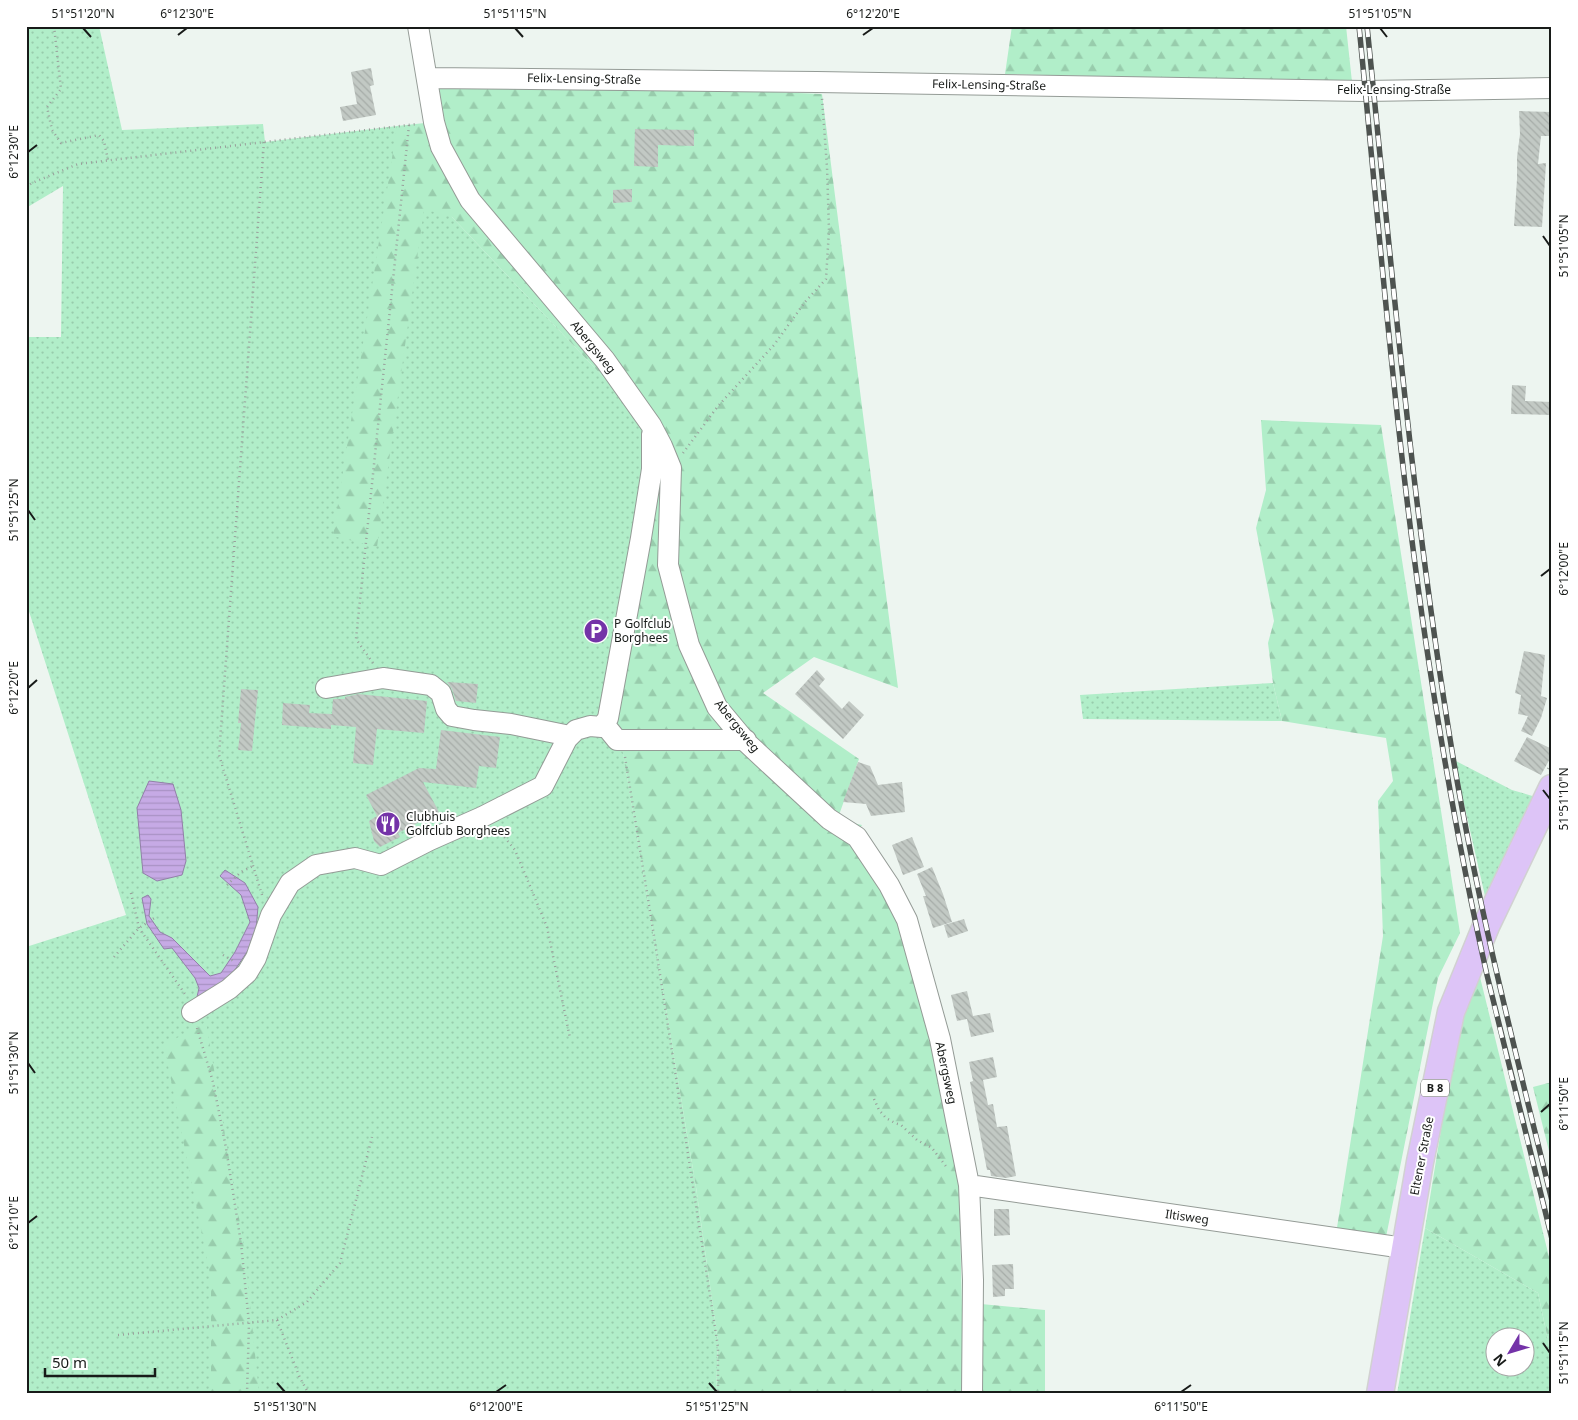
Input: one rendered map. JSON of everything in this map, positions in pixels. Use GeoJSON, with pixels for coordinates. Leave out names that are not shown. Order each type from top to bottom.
{"type":"FeatureCollection","features":[{"type":"Feature","properties":{"kind":"main road","name":"Eltener Straße"},"geometry":{"type":"LineString","coordinates":[[1380,1394],[1404,1248],[1451,1012],[1486,926],[1552,788]]}},
{"type":"Feature","properties":{"kind":"street","name":"Abergsweg"},"geometry":{"type":"LineString","coordinates":[[418,26],[434,122],[441,146],[470,200],[605,360],[651,426],[671,468],[668,565],[689,645],[717,707],[746,740],[829,819],[857,837],[889,884],[907,920],[940,1040],[968,1181],[973,1280],[972,1394]]}},
{"type":"Feature","properties":{"kind":"street","name":"Felix-Lensing-Straße"},"geometry":{"type":"LineString","coordinates":[[427,78],[1365,91],[1552,88]]}},
{"type":"Feature","properties":{"kind":"street"},"geometry":{"type":"LineString","coordinates":[[192,1012],[229,989],[247,973],[256,958],[271,915],[290,883],[316,865],[355,858],[381,866],[430,840],[482,817],[543,786],[570,736],[576,730],[590,726],[602,727],[608,718],[644,521],[652,469],[651,426]]}},
{"type":"Feature","properties":{"kind":"street"},"geometry":{"type":"LineString","coordinates":[[326,688],[383,678],[435,687],[442,696],[449,714],[458,718],[511,724],[570,736]]}},
{"type":"Feature","properties":{"kind":"street"},"geometry":{"type":"LineString","coordinates":[[604,724],[617,740],[746,740]]}},
{"type":"Feature","properties":{"kind":"street","name":"Iltisweg"},"geometry":{"type":"LineString","coordinates":[[968,1181],[1404,1248]]}},
{"type":"Feature","properties":{"kind":"path"},"geometry":{"type":"LineString","coordinates":[[54,26],[61,88],[47,107],[52,130],[61,143],[99,135],[104,141],[108,160]]}},
{"type":"Feature","properties":{"kind":"path"},"geometry":{"type":"LineString","coordinates":[[671,468],[718,406],[774,345],[805,302],[826,279],[829,230],[821,82]]}},
{"type":"Feature","properties":{"kind":"path"},"geometry":{"type":"LineString","coordinates":[[26,187],[32,182],[78,164],[434,122]]}},
{"type":"Feature","properties":{"kind":"path"},"geometry":{"type":"LineString","coordinates":[[383,678],[356,639],[409,125]]}},
{"type":"Feature","properties":{"kind":"path"},"geometry":{"type":"LineString","coordinates":[[264,142],[219,756],[264,899],[274,910]]}},
{"type":"Feature","properties":{"kind":"path"},"geometry":{"type":"LineString","coordinates":[[617,740],[623,747],[627,766],[718,1347],[718,1394]]}},
{"type":"Feature","properties":{"kind":"path"},"geometry":{"type":"LineString","coordinates":[[475,840],[501,833],[515,850],[548,927],[570,1038]]}},
{"type":"Feature","properties":{"kind":"path"},"geometry":{"type":"LineString","coordinates":[[227,885],[241,872],[254,866]]}},
{"type":"Feature","properties":{"kind":"path"},"geometry":{"type":"LineString","coordinates":[[131,892],[140,927],[186,994],[213,1082],[242,1243],[249,1323],[247,1394]]}},
{"type":"Feature","properties":{"kind":"path"},"geometry":{"type":"LineString","coordinates":[[114,957],[140,927],[156,917]]}},
{"type":"Feature","properties":{"kind":"path"},"geometry":{"type":"LineString","coordinates":[[223,955],[240,965]]}},
{"type":"Feature","properties":{"kind":"path"},"geometry":{"type":"LineString","coordinates":[[874,1099],[879,1110],[886,1118],[901,1125],[917,1140],[932,1148],[951,1172],[968,1181]]}},
{"type":"Feature","properties":{"kind":"path"},"geometry":{"type":"LineString","coordinates":[[118,1336],[277,1320],[308,1302],[340,1263],[372,1137]]}},
{"type":"Feature","properties":{"kind":"path"},"geometry":{"type":"LineString","coordinates":[[277,1320],[300,1378],[309,1394]]}},
{"type":"Feature","properties":{"kind":"green space"},"geometry":{"type":"Polygon","coordinates":[[[26,26],[99,26],[122,130],[263,124],[265,142],[397,126],[452,217],[626,401],[642,429],[645,469],[621,741],[696,1187],[718,1342],[716,1394],[26,1394],[26,947],[126,915],[26,602],[26,337],[61,337],[63,186],[26,208],[26,26]]]}},
{"type":"Feature","properties":{"kind":"green space"},"geometry":{"type":"Polygon","coordinates":[[[1012,26],[1346,26],[1352,82],[1005,74],[1012,26]]]}},
{"type":"Feature","properties":{"kind":"green space"},"geometry":{"type":"Polygon","coordinates":[[[427,78],[822,94],[898,688],[814,657],[763,693],[859,759],[839,815],[848,822],[862,825],[850,844],[884,889],[898,919],[927,1028],[959,1181],[964,1394],[716,1394],[718,1342],[696,1187],[621,742],[601,721],[645,469],[642,429],[626,401],[452,217],[424,209],[377,547],[333,536],[397,126],[434,122],[427,78]]]}},
{"type":"Feature","properties":{"kind":"green space"},"geometry":{"type":"Polygon","coordinates":[[[1261,420],[1381,425],[1460,933],[1438,978],[1385,1242],[1336,1234],[1383,936],[1378,801],[1393,781],[1386,738],[1282,721],[1273,683],[1268,643],[1274,621],[1256,528],[1266,490],[1261,420]]]}},
{"type":"Feature","properties":{"kind":"green space"},"geometry":{"type":"Polygon","coordinates":[[[1273,683],[1282,721],[1083,719],[1080,695],[1273,683]]]}},
{"type":"Feature","properties":{"kind":"green space"},"geometry":{"type":"Polygon","coordinates":[[[1454,760],[1512,790],[1546,800],[1490,918],[1454,760]]]}},
{"type":"Feature","properties":{"kind":"green space"},"geometry":{"type":"Polygon","coordinates":[[[1479,973],[1552,1269],[1552,1359],[1538,1293],[1425,1228],[1448,1087],[1465,1005],[1479,973]]]}},
{"type":"Feature","properties":{"kind":"green space"},"geometry":{"type":"Polygon","coordinates":[[[206,1022],[245,1253],[259,1394],[211,1394],[211,1279],[164,1045],[206,1022]]]}},
{"type":"Feature","properties":{"kind":"green space"},"geometry":{"type":"Polygon","coordinates":[[[1552,1082],[1552,1163],[1533,1087],[1552,1082]]]}},
{"type":"Feature","properties":{"kind":"green space"},"geometry":{"type":"Polygon","coordinates":[[[1425,1228],[1538,1293],[1552,1359],[1552,1394],[1397,1394],[1425,1228]]]}},
{"type":"Feature","properties":{"kind":"green space"},"geometry":{"type":"Polygon","coordinates":[[[981,1304],[1045,1310],[1045,1394],[981,1394],[981,1304]]]}},
{"type":"Feature","properties":{"kind":"shaded area"},"geometry":{"type":"Polygon","coordinates":[[[149,781],[173,784],[181,810],[186,861],[182,875],[157,881],[143,873],[137,808],[149,781]]]}},
{"type":"Feature","properties":{"kind":"shaded area"},"geometry":{"type":"Polygon","coordinates":[[[225,870],[245,883],[258,907],[255,940],[224,986],[197,997],[199,988],[195,978],[172,948],[164,949],[147,924],[142,898],[148,895],[151,899],[149,916],[160,932],[172,938],[210,976],[221,973],[235,952],[250,922],[241,895],[220,876],[225,870]]]}},
{"type":"Feature","properties":{"kind":"building"},"geometry":{"type":"Polygon","coordinates":[[[371,68],[374,85],[370,86],[376,115],[343,121],[340,107],[357,104],[351,72],[371,68]]]}},
{"type":"Feature","properties":{"kind":"building"},"geometry":{"type":"Polygon","coordinates":[[[1519,111],[1552,112],[1552,136],[1541,136],[1538,164],[1546,163],[1542,227],[1514,226],[1520,134],[1519,111]]]}},
{"type":"Feature","properties":{"kind":"building"},"geometry":{"type":"Polygon","coordinates":[[[635,129],[694,130],[694,146],[658,145],[658,167],[634,166],[635,129]]]}},
{"type":"Feature","properties":{"kind":"building"},"geometry":{"type":"Polygon","coordinates":[[[632,189],[632,202],[613,203],[613,190],[632,189]]]}},
{"type":"Feature","properties":{"kind":"building"},"geometry":{"type":"Polygon","coordinates":[[[1512,385],[1526,386],[1525,401],[1552,402],[1552,415],[1511,414],[1512,385]]]}},
{"type":"Feature","properties":{"kind":"building"},"geometry":{"type":"Polygon","coordinates":[[[1524,651],[1545,655],[1541,696],[1547,698],[1541,718],[1532,736],[1521,731],[1528,716],[1518,714],[1521,695],[1515,693],[1524,651]]]}},
{"type":"Feature","properties":{"kind":"building"},"geometry":{"type":"Polygon","coordinates":[[[817,670],[825,679],[819,686],[842,709],[849,701],[864,715],[843,739],[795,694],[817,670]]]}},
{"type":"Feature","properties":{"kind":"building"},"geometry":{"type":"Polygon","coordinates":[[[447,682],[478,684],[476,703],[456,701],[452,689],[447,682]]]}},
{"type":"Feature","properties":{"kind":"building"},"geometry":{"type":"Polygon","coordinates":[[[241,689],[258,690],[252,751],[238,750],[241,723],[238,723],[241,689]]]}},
{"type":"Feature","properties":{"kind":"building"},"geometry":{"type":"Polygon","coordinates":[[[358,694],[427,701],[424,733],[377,729],[373,765],[353,763],[356,727],[331,725],[331,729],[282,725],[283,703],[310,705],[309,713],[332,714],[333,699],[345,699],[345,697],[358,694]]]}},
{"type":"Feature","properties":{"kind":"building"},"geometry":{"type":"Polygon","coordinates":[[[441,730],[500,737],[496,768],[479,766],[476,788],[423,782],[439,812],[398,833],[400,837],[380,847],[374,841],[369,821],[377,816],[366,795],[419,768],[436,769],[441,730]]]}},
{"type":"Feature","properties":{"kind":"building"},"geometry":{"type":"Polygon","coordinates":[[[1527,737],[1552,749],[1552,755],[1541,775],[1514,761],[1527,737]]]}},
{"type":"Feature","properties":{"kind":"building"},"geometry":{"type":"Polygon","coordinates":[[[858,762],[870,766],[878,785],[902,782],[905,812],[871,816],[866,804],[843,802],[858,762]]]}},
{"type":"Feature","properties":{"kind":"building"},"geometry":{"type":"Polygon","coordinates":[[[912,837],[924,867],[903,875],[892,845],[912,837]]]}},
{"type":"Feature","properties":{"kind":"building"},"geometry":{"type":"Polygon","coordinates":[[[932,867],[952,922],[933,928],[923,896],[926,896],[917,874],[932,867]]]}},
{"type":"Feature","properties":{"kind":"building"},"geometry":{"type":"Polygon","coordinates":[[[964,919],[968,931],[948,938],[944,925],[964,919]]]}},
{"type":"Feature","properties":{"kind":"building"},"geometry":{"type":"Polygon","coordinates":[[[967,991],[973,1016],[990,1013],[994,1032],[971,1037],[967,1019],[957,1021],[951,995],[967,991]]]}},
{"type":"Feature","properties":{"kind":"building"},"geometry":{"type":"Polygon","coordinates":[[[993,1057],[997,1077],[983,1080],[988,1105],[993,1104],[997,1127],[1007,1126],[1016,1176],[1006,1178],[991,1176],[990,1170],[987,1170],[970,1082],[973,1081],[969,1062],[993,1057]]]}},
{"type":"Feature","properties":{"kind":"building"},"geometry":{"type":"Polygon","coordinates":[[[994,1209],[1009,1209],[1010,1235],[994,1236],[994,1209]]]}},
{"type":"Feature","properties":{"kind":"building"},"geometry":{"type":"Polygon","coordinates":[[[1013,1264],[1014,1289],[1005,1289],[1005,1296],[993,1297],[992,1265],[1013,1264]]]}},
{"type":"Feature","properties":{"kind":"railway"},"geometry":{"type":"LineString","coordinates":[[1359,26],[1402,461],[1438,720],[1461,848],[1487,975],[1552,1239]]}},
{"type":"Feature","properties":{"kind":"railway"},"geometry":{"type":"LineString","coordinates":[[1367,26],[1415,484],[1426,575],[1453,757],[1486,925],[1552,1201]]}},
{"type":"Feature","properties":{"kind":"place","name":"P Golfclub Borghees"},"geometry":{"type":"Point","coordinates":[596,631]}},
{"type":"Feature","properties":{"kind":"place","name":"Clubhuis Golfclub Borghees"},"geometry":{"type":"Point","coordinates":[388,824]}}]}
